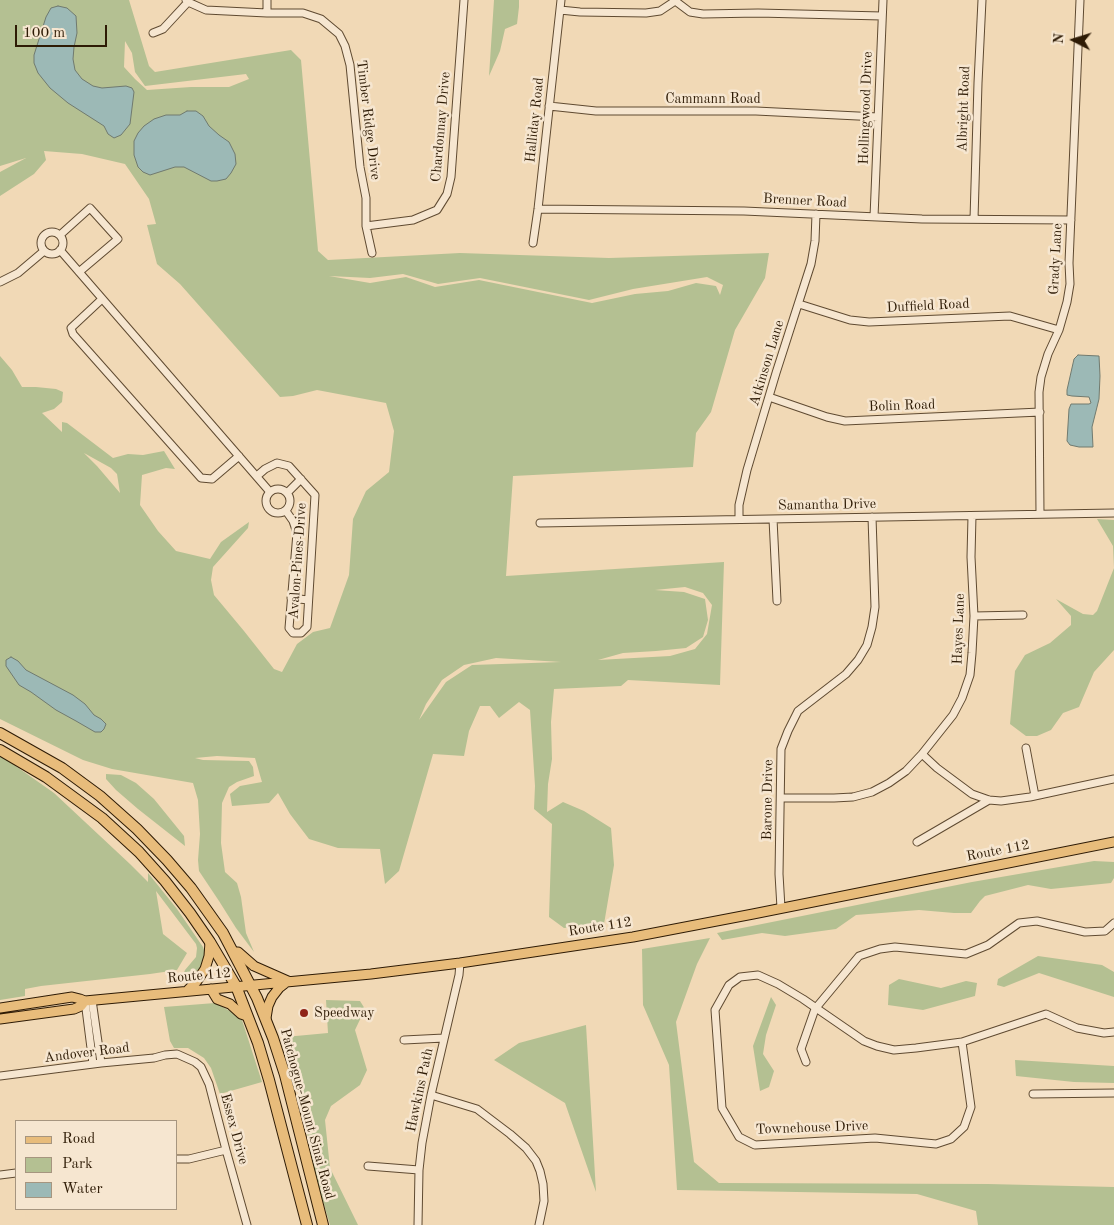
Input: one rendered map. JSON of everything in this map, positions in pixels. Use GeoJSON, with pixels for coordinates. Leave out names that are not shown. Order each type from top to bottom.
{"type":"FeatureCollection","features":[{"type":"Feature","properties":{"kind":"highway","name":"Patchogue-Mount Sinai Road"},"geometry":{"type":"LineString","coordinates":[[0,733],[62,768],[100,796],[137,829],[191,888],[223,933],[266,1018],[285,1075],[323,1225]]}},
{"type":"Feature","properties":{"kind":"highway","name":"Patchogue-Mount Sinai Road"},"geometry":{"type":"LineString","coordinates":[[0,750],[38,772],[102,818],[139,852],[165,881],[210,942],[236,986],[258,1043],[307,1225]]}},
{"type":"Feature","properties":{"kind":"highway"},"geometry":{"type":"LineString","coordinates":[[76,798],[84,785]]}},
{"type":"Feature","properties":{"kind":"main road","name":"Route 112"},"geometry":{"type":"LineString","coordinates":[[0,1008],[72,998],[89,1001],[380,973],[460,963],[633,937],[1114,842]]}},
{"type":"Feature","properties":{"kind":"main road"},"geometry":{"type":"LineString","coordinates":[[187,991],[205,969],[209,956],[210,942]]}},
{"type":"Feature","properties":{"kind":"main road"},"geometry":{"type":"LineString","coordinates":[[233,952],[238,952],[254,966],[288,981],[272,997],[267,1009],[266,1018]]}},
{"type":"Feature","properties":{"kind":"main road"},"geometry":{"type":"LineString","coordinates":[[211,989],[217,999],[230,1004],[241,1014],[248,1016]]}},
{"type":"Feature","properties":{"kind":"main road","name":"Route 112"},"geometry":{"type":"LineString","coordinates":[[0,1019],[74,1009],[89,1001]]}},
{"type":"Feature","properties":{"kind":"street"},"geometry":{"type":"LineString","coordinates":[[267,0],[267,13]]}},
{"type":"Feature","properties":{"kind":"street","name":"Chardonnay Drive"},"geometry":{"type":"LineString","coordinates":[[366,226],[414,220],[437,210],[447,194],[451,177],[464,0]]}},
{"type":"Feature","properties":{"kind":"street","name":"Halliday Road"},"geometry":{"type":"LineString","coordinates":[[533,243],[561,0]]}},
{"type":"Feature","properties":{"kind":"street","name":"Hollingwood Drive"},"geometry":{"type":"LineString","coordinates":[[874,217],[883,0]]}},
{"type":"Feature","properties":{"kind":"street","name":"Albright Road"},"geometry":{"type":"LineString","coordinates":[[974,219],[982,0]]}},
{"type":"Feature","properties":{"kind":"street","name":"Grady Lane"},"geometry":{"type":"LineString","coordinates":[[1040,514],[1039,392],[1041,377],[1048,354],[1060,330],[1070,284],[1069,263],[1080,0]]}},
{"type":"Feature","properties":{"kind":"street"},"geometry":{"type":"LineString","coordinates":[[153,33],[164,29],[187,1]]}},
{"type":"Feature","properties":{"kind":"street","name":"Timber Ridge Drive"},"geometry":{"type":"LineString","coordinates":[[187,1],[206,10],[303,13],[321,19],[339,34],[345,46],[350,65],[360,167],[366,198],[366,226],[372,253]]}},
{"type":"Feature","properties":{"kind":"street"},"geometry":{"type":"LineString","coordinates":[[560,10],[646,13],[660,11],[674,1],[690,12],[703,14],[758,13],[882,16]]}},
{"type":"Feature","properties":{"kind":"street","name":"Cammann Road"},"geometry":{"type":"LineString","coordinates":[[548,106],[596,111],[756,112],[878,118]]}},
{"type":"Feature","properties":{"kind":"street"},"geometry":{"type":"LineString","coordinates":[[60,235],[90,208],[118,239],[79,272]]}},
{"type":"Feature","properties":{"kind":"street","name":"Brenner Road"},"geometry":{"type":"LineString","coordinates":[[538,209],[744,211],[922,219],[1071,220]]}},
{"type":"Feature","properties":{"kind":"street","name":"Atkinson Lane"},"geometry":{"type":"LineString","coordinates":[[739,519],[739,505],[743,486],[811,264],[815,242],[816,214]]}},
{"type":"Feature","properties":{"kind":"street"},"geometry":{"type":"LineString","coordinates":[[50,232],[60,235],[63,244],[60,250],[54,254],[44,251],[41,241],[44,235],[50,232]]}},
{"type":"Feature","properties":{"kind":"street"},"geometry":{"type":"LineString","coordinates":[[60,250],[270,492]]}},
{"type":"Feature","properties":{"kind":"street"},"geometry":{"type":"LineString","coordinates":[[0,282],[18,273],[44,251]]}},
{"type":"Feature","properties":{"kind":"street"},"geometry":{"type":"LineString","coordinates":[[102,299],[72,328],[73,334],[201,478],[212,479],[239,456]]}},
{"type":"Feature","properties":{"kind":"street","name":"Duffield Road"},"geometry":{"type":"LineString","coordinates":[[799,304],[839,318],[869,322],[1010,316],[1060,330]]}},
{"type":"Feature","properties":{"kind":"street","name":"Bolin Road"},"geometry":{"type":"LineString","coordinates":[[769,397],[827,417],[845,421],[1040,412]]}},
{"type":"Feature","properties":{"kind":"street","name":"Avalon Pines Drive"},"geometry":{"type":"LineString","coordinates":[[257,476],[265,469],[277,463],[289,466],[315,495],[307,626],[301,633],[293,632],[289,628],[296,533],[293,521],[286,511]]}},
{"type":"Feature","properties":{"kind":"street","name":"Avalon Pines Drive"},"geometry":{"type":"LineString","coordinates":[[287,492],[301,479]]}},
{"type":"Feature","properties":{"kind":"street"},"geometry":{"type":"LineString","coordinates":[[281,490],[287,492],[290,497],[290,504],[286,511],[277,514],[268,509],[266,498],[270,492],[281,490]]}},
{"type":"Feature","properties":{"kind":"street","name":"Samantha Drive"},"geometry":{"type":"LineString","coordinates":[[540,522],[1114,513]]}},
{"type":"Feature","properties":{"kind":"street","name":"Hayes Lane"},"geometry":{"type":"LineString","coordinates":[[781,798],[853,797],[872,792],[900,775],[922,754],[953,715],[962,698],[970,675],[974,616],[971,556],[972,516]]}},
{"type":"Feature","properties":{"kind":"street","name":"Barone Drive"},"geometry":{"type":"LineString","coordinates":[[781,908],[779,874],[781,749],[798,711],[846,674],[858,660],[867,645],[875,607],[872,517]]}},
{"type":"Feature","properties":{"kind":"street"},"geometry":{"type":"LineString","coordinates":[[774,519],[777,601]]}},
{"type":"Feature","properties":{"kind":"street"},"geometry":{"type":"LineString","coordinates":[[291,598],[308,600]]}},
{"type":"Feature","properties":{"kind":"street"},"geometry":{"type":"LineString","coordinates":[[974,616],[1024,615]]}},
{"type":"Feature","properties":{"kind":"street"},"geometry":{"type":"LineString","coordinates":[[1026,748],[1035,796]]}},
{"type":"Feature","properties":{"kind":"street"},"geometry":{"type":"LineString","coordinates":[[922,754],[937,768],[972,794],[989,800],[1014,800],[1114,779]]}},
{"type":"Feature","properties":{"kind":"street"},"geometry":{"type":"LineString","coordinates":[[917,842],[989,800]]}},
{"type":"Feature","properties":{"kind":"street"},"geometry":{"type":"LineString","coordinates":[[806,1062],[800,1049],[815,1009],[859,956],[880,949],[895,947],[966,954],[988,945],[1019,923],[1037,921],[1085,932],[1105,932],[1114,923]]}},
{"type":"Feature","properties":{"kind":"street","name":"Hawkins Path"},"geometry":{"type":"LineString","coordinates":[[418,1225],[419,1170],[422,1143],[431,1095],[459,975],[460,963]]}},
{"type":"Feature","properties":{"kind":"street","name":"Townehouse Drive"},"geometry":{"type":"LineString","coordinates":[[962,1042],[971,1107],[964,1127],[951,1139],[936,1144],[875,1138],[755,1145],[739,1137],[722,1108],[715,1010],[729,985],[740,977],[758,975],[778,984],[864,1040],[894,1050],[962,1042],[1046,1014],[1077,1028],[1104,1033],[1114,1032]]}},
{"type":"Feature","properties":{"kind":"street"},"geometry":{"type":"LineString","coordinates":[[89,1001],[97,1063]]}},
{"type":"Feature","properties":{"kind":"street"},"geometry":{"type":"LineString","coordinates":[[404,1040],[444,1038]]}},
{"type":"Feature","properties":{"kind":"street","name":"Andover Road"},"geometry":{"type":"LineString","coordinates":[[0,1076],[177,1054]]}},
{"type":"Feature","properties":{"kind":"street","name":"Essex Drive"},"geometry":{"type":"LineString","coordinates":[[177,1054],[195,1062],[201,1067],[209,1084],[248,1225]]}},
{"type":"Feature","properties":{"kind":"street"},"geometry":{"type":"LineString","coordinates":[[1033,1094],[1114,1093]]}},
{"type":"Feature","properties":{"kind":"street"},"geometry":{"type":"LineString","coordinates":[[431,1095],[477,1109],[526,1148],[536,1161],[543,1184],[544,1200],[539,1225]]}},
{"type":"Feature","properties":{"kind":"street"},"geometry":{"type":"LineString","coordinates":[[178,1160],[226,1150]]}},
{"type":"Feature","properties":{"kind":"street"},"geometry":{"type":"LineString","coordinates":[[368,1166],[419,1170]]}},
{"type":"Feature","properties":{"kind":"street"},"geometry":{"type":"LineString","coordinates":[[0,1174],[15,1173]]}},
{"type":"Feature","properties":{"kind":"green space"},"geometry":{"type":"Polygon","coordinates":[[[0,0],[129,0],[149,66],[155,72],[291,50],[301,60],[318,251],[328,260],[460,253],[609,258],[769,253],[765,278],[735,330],[711,412],[696,433],[693,467],[513,476],[506,576],[724,562],[720,685],[628,680],[621,686],[554,689],[551,722],[552,759],[548,784],[547,812],[563,802],[584,811],[611,828],[614,865],[604,924],[564,928],[549,917],[552,824],[534,809],[535,786],[530,710],[519,702],[499,718],[490,706],[480,706],[469,731],[464,756],[433,754],[399,871],[385,884],[380,849],[338,848],[309,839],[290,814],[278,793],[269,803],[232,806],[230,794],[240,786],[262,782],[255,758],[217,756],[195,758],[203,760],[249,761],[253,767],[254,776],[229,787],[222,803],[221,843],[225,872],[237,883],[246,933],[254,952],[199,871],[200,834],[198,800],[193,783],[112,769],[83,760],[0,719],[0,356],[12,370],[22,387],[56,389],[63,392],[62,402],[54,409],[42,413],[62,432],[62,422],[67,423],[113,458],[128,454],[143,455],[164,451],[175,469],[166,468],[142,475],[140,505],[158,531],[176,551],[210,559],[221,542],[249,522],[248,528],[213,567],[211,580],[214,595],[274,669],[282,672],[297,644],[313,632],[330,628],[349,575],[353,519],[366,491],[389,472],[394,431],[386,403],[317,390],[280,397],[180,284],[157,264],[147,225],[156,224],[149,199],[125,164],[82,154],[44,151],[46,160],[34,174],[0,196],[0,172],[26,158],[0,166],[0,0]],[[125,41],[124,67],[147,90],[229,87],[249,79],[246,74],[145,86],[135,72],[132,53],[125,41]],[[403,274],[370,278],[329,276],[370,283],[406,277],[435,287],[479,280],[592,303],[635,294],[668,291],[696,283],[716,286],[720,295],[723,285],[707,277],[633,289],[589,300],[480,278],[438,284],[403,274]],[[84,453],[120,493],[117,474],[111,468],[84,453]],[[685,587],[655,590],[684,592],[705,599],[708,620],[703,637],[686,648],[623,653],[598,660],[670,656],[695,649],[707,634],[712,605],[703,593],[685,587]],[[496,658],[464,665],[442,680],[426,704],[419,720],[446,682],[472,665],[561,662],[496,658]]]}},
{"type":"Feature","properties":{"kind":"green space"},"geometry":{"type":"Polygon","coordinates":[[[494,0],[519,0],[519,7],[517,24],[505,29],[500,51],[489,76],[494,0]]]}},
{"type":"Feature","properties":{"kind":"green space"},"geometry":{"type":"Polygon","coordinates":[[[1097,519],[1114,520],[1114,568],[1113,546],[1097,519]]]}},
{"type":"Feature","properties":{"kind":"green space"},"geometry":{"type":"Polygon","coordinates":[[[1114,568],[1114,650],[1094,672],[1079,707],[1063,713],[1051,730],[1037,736],[1026,736],[1010,724],[1015,671],[1025,655],[1050,643],[1071,625],[1071,616],[1056,599],[1083,614],[1093,615],[1097,611],[1114,568]]]}},
{"type":"Feature","properties":{"kind":"green space"},"geometry":{"type":"Polygon","coordinates":[[[0,755],[54,793],[148,882],[148,873],[177,909],[203,947],[206,955],[202,970],[200,968],[191,976],[182,978],[185,970],[196,957],[196,944],[156,891],[163,934],[187,953],[177,970],[41,986],[25,989],[25,996],[0,1000],[0,755]]]}},
{"type":"Feature","properties":{"kind":"green space"},"geometry":{"type":"Polygon","coordinates":[[[106,774],[121,775],[136,783],[154,799],[184,836],[185,846],[116,790],[106,779],[106,774]]]}},
{"type":"Feature","properties":{"kind":"green space"},"geometry":{"type":"Polygon","coordinates":[[[1094,861],[1114,862],[1114,878],[1111,883],[1051,889],[1028,885],[985,896],[971,913],[919,910],[856,915],[836,929],[785,936],[762,933],[722,940],[717,933],[972,882],[1094,861]]]}},
{"type":"Feature","properties":{"kind":"green space"},"geometry":{"type":"Polygon","coordinates":[[[710,938],[697,964],[676,1022],[694,1162],[719,1183],[988,1184],[1114,1187],[1114,1225],[978,1225],[976,1211],[917,1194],[677,1190],[669,1065],[643,1005],[642,949],[710,938]]]}},
{"type":"Feature","properties":{"kind":"green space"},"geometry":{"type":"Polygon","coordinates":[[[1038,956],[1102,965],[1114,972],[1114,997],[1039,973],[1004,987],[997,985],[998,979],[1038,956]]]}},
{"type":"Feature","properties":{"kind":"green space"},"geometry":{"type":"Polygon","coordinates":[[[899,979],[941,988],[966,981],[977,983],[975,996],[923,1010],[888,1005],[889,985],[899,979]]]}},
{"type":"Feature","properties":{"kind":"green space"},"geometry":{"type":"Polygon","coordinates":[[[771,997],[776,1005],[766,1035],[763,1054],[774,1071],[769,1087],[760,1091],[753,1046],[771,997]]]}},
{"type":"Feature","properties":{"kind":"green space"},"geometry":{"type":"Polygon","coordinates":[[[326,1000],[360,1001],[365,1009],[355,1030],[367,1070],[360,1085],[331,1106],[325,1120],[330,1168],[358,1225],[330,1225],[313,1168],[297,1071],[285,1037],[328,1033],[326,1000]]]}},
{"type":"Feature","properties":{"kind":"green space"},"geometry":{"type":"Polygon","coordinates":[[[215,1003],[241,1017],[262,1082],[220,1094],[211,1068],[204,1058],[188,1048],[174,1048],[170,1041],[164,1007],[215,1003]]]}},
{"type":"Feature","properties":{"kind":"green space"},"geometry":{"type":"Polygon","coordinates":[[[586,1025],[596,1192],[565,1103],[494,1060],[519,1043],[586,1025]]]}},
{"type":"Feature","properties":{"kind":"green space"},"geometry":{"type":"Polygon","coordinates":[[[1015,1060],[1114,1066],[1114,1083],[1074,1082],[1016,1076],[1015,1060]]]}},
{"type":"Feature","properties":{"kind":"water"},"geometry":{"type":"Polygon","coordinates":[[[58,6],[67,8],[76,16],[77,33],[73,59],[75,70],[82,79],[93,86],[102,88],[126,86],[132,88],[134,92],[130,124],[121,135],[114,138],[108,134],[104,126],[68,103],[50,88],[38,73],[34,63],[34,55],[46,17],[51,8],[58,6]]]}},
{"type":"Feature","properties":{"kind":"water"},"geometry":{"type":"Polygon","coordinates":[[[187,111],[196,111],[203,116],[209,126],[229,142],[235,154],[236,164],[226,179],[211,181],[184,167],[175,167],[150,175],[138,167],[134,155],[134,141],[144,126],[154,119],[166,115],[180,115],[187,111]]]}},
{"type":"Feature","properties":{"kind":"water"},"geometry":{"type":"Polygon","coordinates":[[[1078,355],[1099,356],[1099,399],[1092,427],[1093,447],[1070,445],[1067,441],[1071,404],[1091,403],[1089,397],[1067,395],[1074,359],[1078,355]]]}},
{"type":"Feature","properties":{"kind":"water"},"geometry":{"type":"Polygon","coordinates":[[[11,657],[18,661],[26,670],[73,695],[85,704],[94,715],[106,724],[104,729],[101,732],[95,732],[56,710],[19,685],[6,666],[6,660],[11,657]]]}},
{"type":"Feature","properties":{"kind":"place","name":"Speedway"},"geometry":{"type":"Point","coordinates":[304,1013]}}]}
